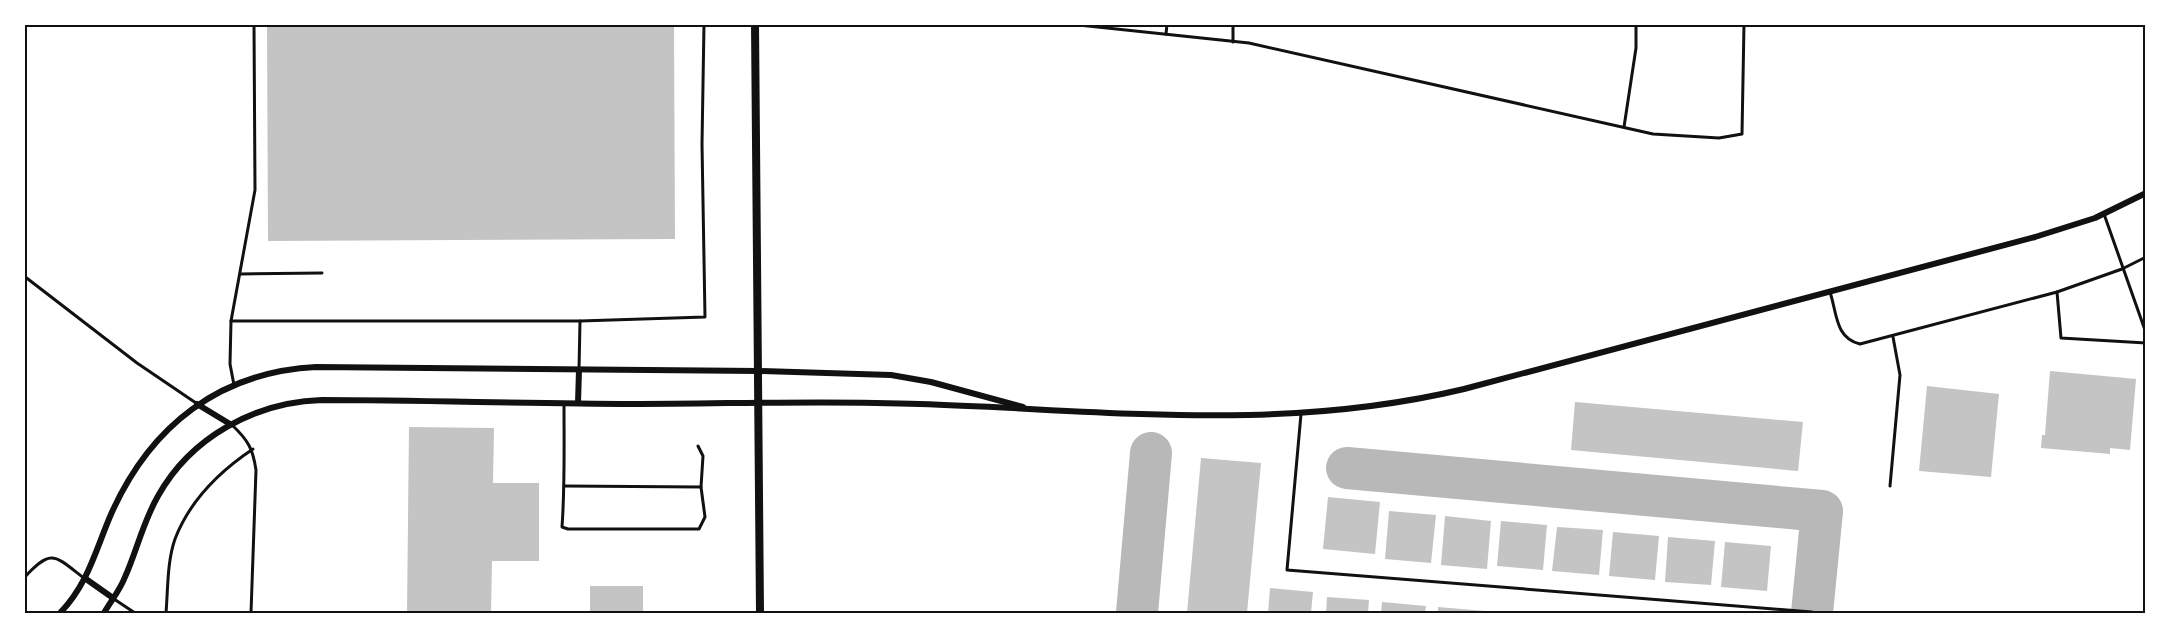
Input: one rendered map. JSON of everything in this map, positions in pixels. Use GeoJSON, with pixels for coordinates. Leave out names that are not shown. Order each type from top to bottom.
{"type":"FeatureCollection","features":[{"type":"Feature","properties":{"kind":"street"},"geometry":{"type":"LineString","coordinates":[[755,24],[760,613]]}},
{"type":"Feature","properties":{"kind":"street"},"geometry":{"type":"LineString","coordinates":[[104,613],[125,577],[142,528],[172,474],[206,440],[230,424],[284,404],[312,400],[920,404],[1038,411],[1224,416],[1301,414],[1377,407],[1424,399],[2035,237],[2104,214],[2146,193]]}},
{"type":"Feature","properties":{"kind":"street"},"geometry":{"type":"LineString","coordinates":[[60,613],[86,579],[111,515],[136,466],[154,442],[197,404],[234,385],[274,372],[305,367],[759,371],[910,378],[1038,411]]}},
{"type":"Feature","properties":{"kind":"street"},"geometry":{"type":"LineString","coordinates":[[578,403],[579,370]]}},
{"type":"Feature","properties":{"kind":"street"},"geometry":{"type":"LineString","coordinates":[[197,404],[230,424]]}},
{"type":"Feature","properties":{"kind":"street"},"geometry":{"type":"LineString","coordinates":[[86,579],[113,598]]}},
{"type":"Feature","properties":{"kind":"lane"},"geometry":{"type":"LineString","coordinates":[[234,385],[230,364],[231,321],[255,190],[254,24]]}},
{"type":"Feature","properties":{"kind":"lane"},"geometry":{"type":"LineString","coordinates":[[231,321],[580,321],[705,317],[702,144],[704,24]]}},
{"type":"Feature","properties":{"kind":"lane"},"geometry":{"type":"LineString","coordinates":[[1069,24],[1233,42],[1653,134],[1719,138],[1742,134],[1744,24]]}},
{"type":"Feature","properties":{"kind":"lane"},"geometry":{"type":"LineString","coordinates":[[1166,34],[1167,24]]}},
{"type":"Feature","properties":{"kind":"lane"},"geometry":{"type":"LineString","coordinates":[[1233,24],[1233,42]]}},
{"type":"Feature","properties":{"kind":"lane"},"geometry":{"type":"LineString","coordinates":[[1624,127],[1636,48],[1636,24]]}},
{"type":"Feature","properties":{"kind":"lane"},"geometry":{"type":"LineString","coordinates":[[2104,214],[2146,333]]}},
{"type":"Feature","properties":{"kind":"lane"},"geometry":{"type":"LineString","coordinates":[[1830,292],[1840,332],[1845,339],[1860,344],[2057,292],[2146,257]]}},
{"type":"Feature","properties":{"kind":"lane"},"geometry":{"type":"LineString","coordinates":[[240,274],[322,273]]}},
{"type":"Feature","properties":{"kind":"lane"},"geometry":{"type":"LineString","coordinates":[[24,276],[137,363],[197,404]]}},
{"type":"Feature","properties":{"kind":"lane"},"geometry":{"type":"LineString","coordinates":[[2057,292],[2061,338],[2146,343]]}},
{"type":"Feature","properties":{"kind":"lane"},"geometry":{"type":"LineString","coordinates":[[579,370],[580,321]]}},
{"type":"Feature","properties":{"kind":"lane"},"geometry":{"type":"LineString","coordinates":[[1890,486],[1900,375],[1893,337]]}},
{"type":"Feature","properties":{"kind":"lane"},"geometry":{"type":"LineString","coordinates":[[564,403],[562,450],[565,486],[562,527],[568,529],[699,529],[705,517],[701,487],[703,456],[698,446]]}},
{"type":"Feature","properties":{"kind":"lane"},"geometry":{"type":"LineString","coordinates":[[1301,414],[1287,570],[1750,609],[1812,612]]}},
{"type":"Feature","properties":{"kind":"lane"},"geometry":{"type":"LineString","coordinates":[[230,424],[247,438],[253,449],[256,470],[251,613]]}},
{"type":"Feature","properties":{"kind":"lane"},"geometry":{"type":"LineString","coordinates":[[166,613],[176,539],[201,495],[224,469],[253,449]]}},
{"type":"Feature","properties":{"kind":"lane"},"geometry":{"type":"LineString","coordinates":[[565,486],[701,487]]}},
{"type":"Feature","properties":{"kind":"lane"},"geometry":{"type":"LineString","coordinates":[[24,578],[39,561],[49,557],[63,562],[86,579]]}},
{"type":"Feature","properties":{"kind":"lane"},"geometry":{"type":"LineString","coordinates":[[113,598],[135,613]]}},
{"type":"Feature","properties":{"kind":"building"},"geometry":{"type":"Polygon","coordinates":[[[267,24],[674,24],[675,239],[268,241],[267,24]]]}},
{"type":"Feature","properties":{"kind":"building"},"geometry":{"type":"Polygon","coordinates":[[[2050,371],[2136,379],[2130,450],[2110,448],[2110,454],[2041,448],[2042,435],[2045,435],[2050,371]]]}},
{"type":"Feature","properties":{"kind":"building"},"geometry":{"type":"Polygon","coordinates":[[[1927,386],[1999,394],[1991,477],[1919,471],[1927,386]]]}},
{"type":"Feature","properties":{"kind":"building"},"geometry":{"type":"Polygon","coordinates":[[[1575,402],[1803,422],[1798,471],[1571,450],[1575,402]]]}},
{"type":"Feature","properties":{"kind":"building"},"geometry":{"type":"Polygon","coordinates":[[[409,427],[494,428],[493,483],[539,483],[539,561],[492,561],[491,613],[407,613],[409,427]]]}},
{"type":"Feature","properties":{"kind":"building"},"geometry":{"type":"Polygon","coordinates":[[[1201,458],[1261,463],[1247,613],[1187,613],[1201,458]]]}},
{"type":"Feature","properties":{"kind":"building"},"geometry":{"type":"Polygon","coordinates":[[[1328,497],[1380,502],[1375,554],[1323,549],[1328,497]]]}},
{"type":"Feature","properties":{"kind":"building"},"geometry":{"type":"Polygon","coordinates":[[[1389,511],[1436,515],[1431,563],[1385,559],[1389,511]]]}},
{"type":"Feature","properties":{"kind":"building"},"geometry":{"type":"Polygon","coordinates":[[[1445,516],[1491,521],[1487,569],[1441,565],[1445,516]]]}},
{"type":"Feature","properties":{"kind":"building"},"geometry":{"type":"Polygon","coordinates":[[[1501,521],[1547,525],[1543,570],[1497,566],[1501,521]]]}},
{"type":"Feature","properties":{"kind":"building"},"geometry":{"type":"Polygon","coordinates":[[[1557,527],[1603,530],[1599,575],[1552,571],[1557,527]]]}},
{"type":"Feature","properties":{"kind":"building"},"geometry":{"type":"Polygon","coordinates":[[[1613,532],[1659,536],[1655,580],[1609,576],[1613,532]]]}},
{"type":"Feature","properties":{"kind":"building"},"geometry":{"type":"Polygon","coordinates":[[[1668,537],[1715,541],[1711,585],[1665,582],[1668,537]]]}},
{"type":"Feature","properties":{"kind":"building"},"geometry":{"type":"Polygon","coordinates":[[[1725,542],[1771,546],[1767,591],[1721,587],[1725,542]]]}},
{"type":"Feature","properties":{"kind":"building"},"geometry":{"type":"Polygon","coordinates":[[[590,586],[643,586],[643,613],[590,613],[590,586]]]}},
{"type":"Feature","properties":{"kind":"building"},"geometry":{"type":"Polygon","coordinates":[[[1270,588],[1313,592],[1311,613],[1268,613],[1270,588]]]}},
{"type":"Feature","properties":{"kind":"building"},"geometry":{"type":"Polygon","coordinates":[[[1327,597],[1369,600],[1368,613],[1326,613],[1327,597]]]}},
{"type":"Feature","properties":{"kind":"building"},"geometry":{"type":"Polygon","coordinates":[[[1382,602],[1426,606],[1425,613],[1381,613],[1382,602]]]}},
{"type":"Feature","properties":{"kind":"building"},"geometry":{"type":"Polygon","coordinates":[[[1438,607],[1485,611],[1485,613],[1438,613],[1438,607]]]}},
{"type":"Feature","properties":{"kind":"taxiway"},"geometry":{"type":"LineString","coordinates":[[1137,613],[1151,453]]}},
{"type":"Feature","properties":{"kind":"taxiway"},"geometry":{"type":"LineString","coordinates":[[1347,468],[1822,511],[1812,613]]}}]}
